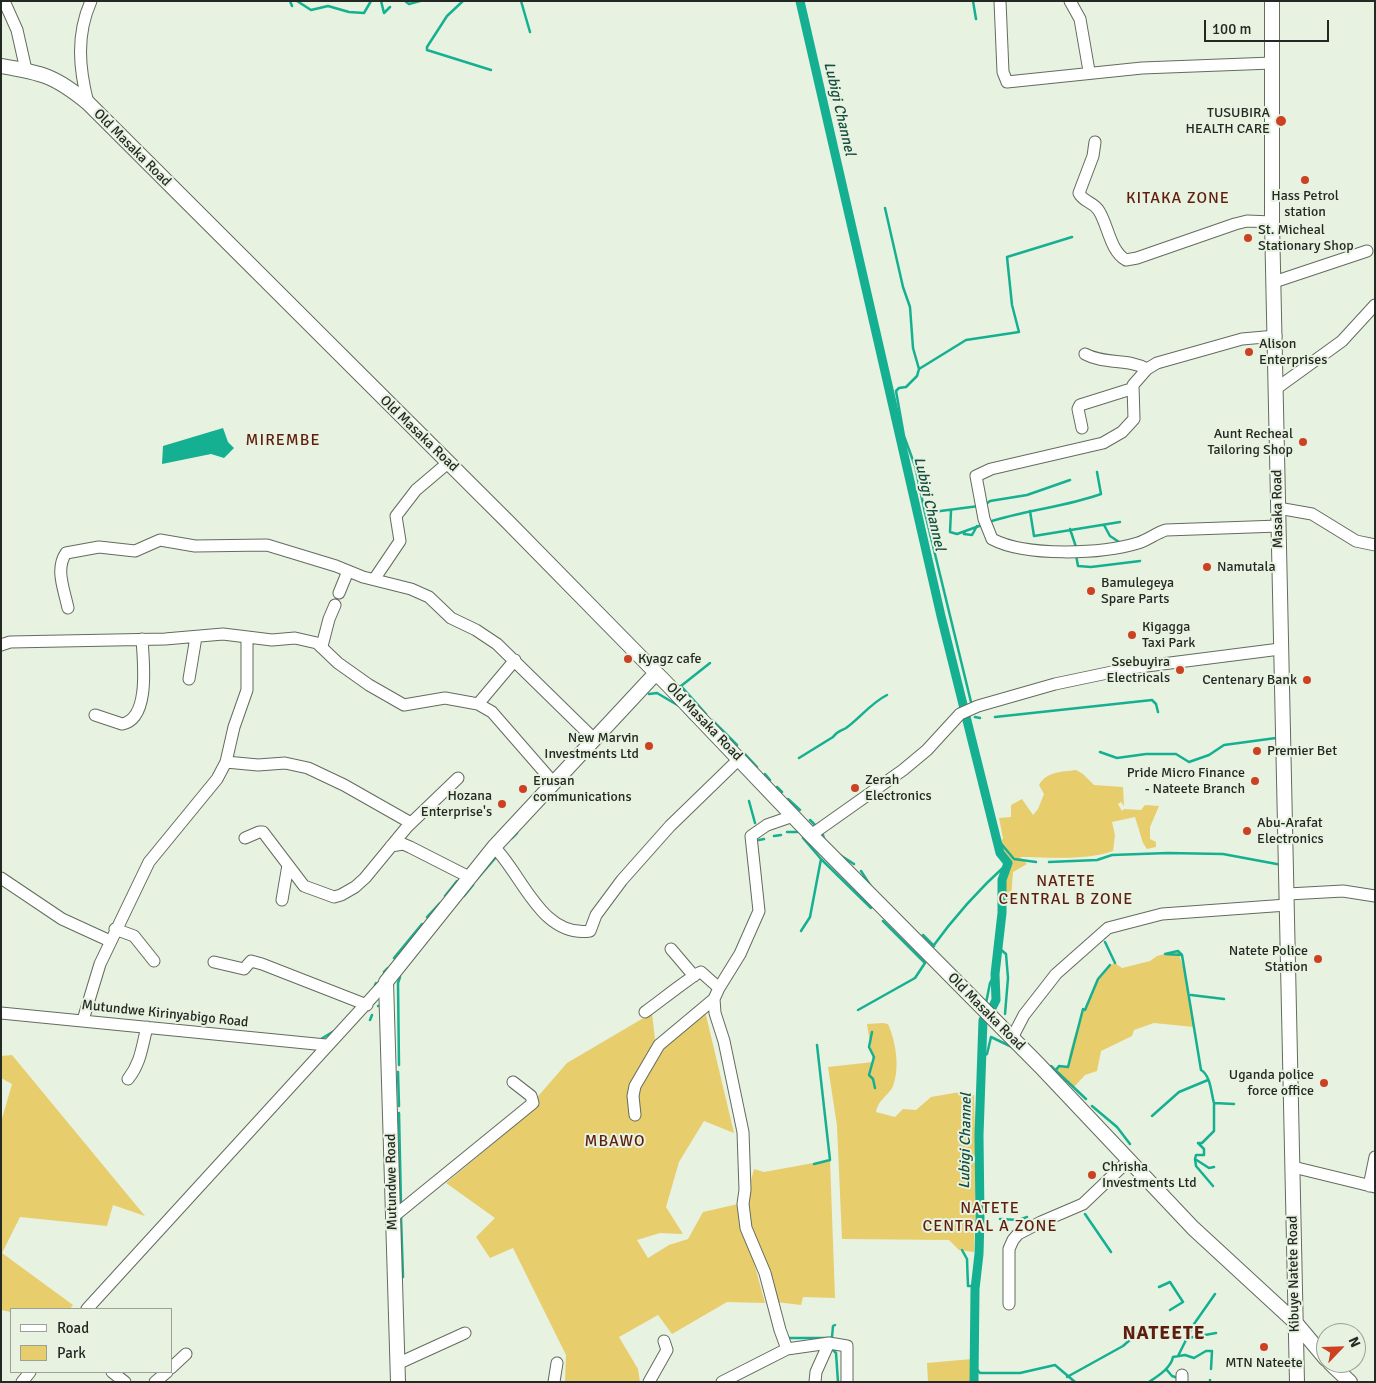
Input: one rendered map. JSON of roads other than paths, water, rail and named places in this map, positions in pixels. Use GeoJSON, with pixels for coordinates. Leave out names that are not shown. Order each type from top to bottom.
{"type":"FeatureCollection","features":[{"type":"Feature","properties":{"kind":"main road","name":"Masaka Road"},"geometry":{"type":"LineString","coordinates":[[1272,1],[1272,222],[1293,1167]]}},
{"type":"Feature","properties":{"kind":"main road","name":"Old Masaka Road"},"geometry":{"type":"LineString","coordinates":[[1,66],[47,75],[64,83],[88,103],[449,462],[656,673],[811,835],[1012,1038],[1193,1228],[1294,1322],[1316,1347]]}},
{"type":"Feature","properties":{"kind":"main road"},"geometry":{"type":"LineString","coordinates":[[386,982],[494,847],[656,673]]}},
{"type":"Feature","properties":{"kind":"main road","name":"Mutundwe Road"},"geometry":{"type":"LineString","coordinates":[[386,982],[398,1382]]}},
{"type":"Feature","properties":{"kind":"main road","name":"Kibuye Natete Road"},"geometry":{"type":"LineString","coordinates":[[1293,1167],[1294,1322],[1297,1382]]}},
{"type":"Feature","properties":{"kind":"main road"},"geometry":{"type":"LineString","coordinates":[[1341,1373],[1350,1382]]}},
{"type":"Feature","properties":{"kind":"street"},"geometry":{"type":"LineString","coordinates":[[4,1],[17,30],[26,70]]}},
{"type":"Feature","properties":{"kind":"street"},"geometry":{"type":"LineString","coordinates":[[88,103],[81,74],[80,56],[81,34],[91,1]]}},
{"type":"Feature","properties":{"kind":"street"},"geometry":{"type":"LineString","coordinates":[[1000,1],[1006,81],[1089,72],[1272,64]]}},
{"type":"Feature","properties":{"kind":"street"},"geometry":{"type":"LineString","coordinates":[[1070,1],[1080,19],[1089,72]]}},
{"type":"Feature","properties":{"kind":"street"},"geometry":{"type":"LineString","coordinates":[[1095,142],[1079,193],[1082,198],[1097,208],[1117,250],[1126,260],[1235,224],[1247,221],[1272,222]]}},
{"type":"Feature","properties":{"kind":"street"},"geometry":{"type":"LineString","coordinates":[[1274,282],[1367,252]]}},
{"type":"Feature","properties":{"kind":"street"},"geometry":{"type":"LineString","coordinates":[[1277,388],[1334,348],[1375,305]]}},
{"type":"Feature","properties":{"kind":"street"},"geometry":{"type":"LineString","coordinates":[[1082,428],[1078,410],[1080,405],[1131,389],[1147,369],[1169,358],[1222,344],[1276,336]]}},
{"type":"Feature","properties":{"kind":"street"},"geometry":{"type":"LineString","coordinates":[[1085,354],[1094,359],[1132,363],[1147,369]]}},
{"type":"Feature","properties":{"kind":"street"},"geometry":{"type":"LineString","coordinates":[[1131,389],[1134,419],[1122,432],[1111,440],[977,474],[984,519],[992,539],[1034,549],[1086,552],[1139,543],[1156,533],[1166,530],[1279,526]]}},
{"type":"Feature","properties":{"kind":"street"},"geometry":{"type":"LineString","coordinates":[[376,578],[400,541],[396,516],[416,490],[449,462]]}},
{"type":"Feature","properties":{"kind":"street"},"geometry":{"type":"LineString","coordinates":[[1278,508],[1312,514],[1356,541],[1375,545]]}},
{"type":"Feature","properties":{"kind":"street"},"geometry":{"type":"LineString","coordinates":[[68,608],[61,580],[61,561],[66,552],[99,547],[135,551],[160,540],[196,546],[255,543],[290,551],[363,577],[376,578],[426,595],[446,615],[476,630],[515,660],[594,739]]}},
{"type":"Feature","properties":{"kind":"street"},"geometry":{"type":"LineString","coordinates":[[339,593],[348,571]]}},
{"type":"Feature","properties":{"kind":"street"},"geometry":{"type":"LineString","coordinates":[[322,646],[335,605]]}},
{"type":"Feature","properties":{"kind":"street"},"geometry":{"type":"LineString","coordinates":[[1,645],[10,642],[196,637],[222,634],[272,640],[294,638],[322,646],[338,663],[383,694],[404,705],[445,698],[478,704],[492,712],[553,782]]}},
{"type":"Feature","properties":{"kind":"street"},"geometry":{"type":"LineString","coordinates":[[189,678],[196,637]]}},
{"type":"Feature","properties":{"kind":"street"},"geometry":{"type":"LineString","coordinates":[[83,1020],[100,964],[115,929],[149,862],[217,779],[226,762],[234,727],[246,690],[247,638]]}},
{"type":"Feature","properties":{"kind":"street"},"geometry":{"type":"LineString","coordinates":[[95,715],[122,724],[130,721],[141,703],[145,678],[142,639]]}},
{"type":"Feature","properties":{"kind":"street"},"geometry":{"type":"LineString","coordinates":[[811,835],[903,770],[927,750],[964,712],[1002,698],[1055,684],[1130,668],[1280,649]]}},
{"type":"Feature","properties":{"kind":"street"},"geometry":{"type":"LineString","coordinates":[[478,704],[515,660]]}},
{"type":"Feature","properties":{"kind":"street"},"geometry":{"type":"LineString","coordinates":[[494,847],[548,918],[564,928],[590,931],[596,916],[622,880],[670,826],[739,759]]}},
{"type":"Feature","properties":{"kind":"street"},"geometry":{"type":"LineString","coordinates":[[226,762],[258,765],[285,763],[308,768],[344,785],[411,824]]}},
{"type":"Feature","properties":{"kind":"street"},"geometry":{"type":"LineString","coordinates":[[244,838],[258,832],[263,832],[304,886],[334,897],[348,893],[355,887],[411,824],[458,778]]}},
{"type":"Feature","properties":{"kind":"street"},"geometry":{"type":"LineString","coordinates":[[787,1349],[765,1273],[746,1228],[743,1204],[745,1190],[743,1132],[724,1041],[715,1013],[714,999],[718,988],[740,954],[759,911],[751,836],[767,825],[793,816]]}},
{"type":"Feature","properties":{"kind":"street"},"geometry":{"type":"LineString","coordinates":[[392,846],[403,844],[469,877]]}},
{"type":"Feature","properties":{"kind":"street"},"geometry":{"type":"LineString","coordinates":[[282,900],[288,865]]}},
{"type":"Feature","properties":{"kind":"street"},"geometry":{"type":"LineString","coordinates":[[1,878],[62,919],[110,942]]}},
{"type":"Feature","properties":{"kind":"street"},"geometry":{"type":"LineString","coordinates":[[1012,1038],[1028,1010],[1056,974],[1108,928],[1162,914],[1287,900],[1344,891],[1375,896]]}},
{"type":"Feature","properties":{"kind":"street"},"geometry":{"type":"LineString","coordinates":[[115,929],[134,936],[154,961]]}},
{"type":"Feature","properties":{"kind":"street"},"geometry":{"type":"LineString","coordinates":[[671,949],[694,976]]}},
{"type":"Feature","properties":{"kind":"street"},"geometry":{"type":"LineString","coordinates":[[214,962],[244,970],[251,961],[318,984],[367,1005]]}},
{"type":"Feature","properties":{"kind":"street"},"geometry":{"type":"LineString","coordinates":[[646,1012],[701,972],[718,988]]}},
{"type":"Feature","properties":{"kind":"street"},"geometry":{"type":"LineString","coordinates":[[87,1308],[326,1045],[367,1005],[386,982]]}},
{"type":"Feature","properties":{"kind":"street"},"geometry":{"type":"LineString","coordinates":[[636,1115],[633,1096],[635,1086],[659,1045],[714,999]]}},
{"type":"Feature","properties":{"kind":"street","name":"Mutundwe Kirinyabigo Road"},"geometry":{"type":"LineString","coordinates":[[2,1014],[83,1020],[326,1045]]}},
{"type":"Feature","properties":{"kind":"street"},"geometry":{"type":"LineString","coordinates":[[128,1079],[136,1070],[147,1027]]}},
{"type":"Feature","properties":{"kind":"street"},"geometry":{"type":"LineString","coordinates":[[393,1217],[533,1103],[531,1096],[513,1082]]}},
{"type":"Feature","properties":{"kind":"street"},"geometry":{"type":"LineString","coordinates":[[1293,1167],[1372,1186],[1375,1157]]}},
{"type":"Feature","properties":{"kind":"street"},"geometry":{"type":"LineString","coordinates":[[1009,1304],[1009,1249],[1018,1234],[1084,1204],[1129,1160]]}},
{"type":"Feature","properties":{"kind":"street"},"geometry":{"type":"LineString","coordinates":[[397,1364],[465,1333]]}},
{"type":"Feature","properties":{"kind":"street"},"geometry":{"type":"LineString","coordinates":[[649,1382],[667,1350],[664,1341]]}},
{"type":"Feature","properties":{"kind":"street"},"geometry":{"type":"LineString","coordinates":[[815,1382],[816,1372],[829,1344]]}},
{"type":"Feature","properties":{"kind":"street"},"geometry":{"type":"LineString","coordinates":[[722,1382],[738,1379],[787,1349],[829,1344],[847,1346],[847,1382]]}},
{"type":"Feature","properties":{"kind":"street"},"geometry":{"type":"LineString","coordinates":[[172,1367],[186,1354]]}},
{"type":"Feature","properties":{"kind":"street"},"geometry":{"type":"LineString","coordinates":[[554,1382],[557,1363]]}},
{"type":"Feature","properties":{"kind":"street"},"geometry":{"type":"LineString","coordinates":[[113,1373],[125,1382]]}},
{"type":"Feature","properties":{"kind":"street"},"geometry":{"type":"LineString","coordinates":[[155,1382],[166,1373]]}},
{"type":"Feature","properties":{"kind":"waterway"},"geometry":{"type":"LineString","coordinates":[[290,1],[292,6]]}},
{"type":"Feature","properties":{"kind":"waterway"},"geometry":{"type":"LineString","coordinates":[[297,1],[311,10],[328,6],[349,12],[364,13],[371,1]]}},
{"type":"Feature","properties":{"kind":"waterway"},"geometry":{"type":"LineString","coordinates":[[381,1],[384,13],[390,7]]}},
{"type":"Feature","properties":{"kind":"waterway"},"geometry":{"type":"LineString","coordinates":[[405,1],[409,4],[420,1]]}},
{"type":"Feature","properties":{"kind":"waterway"},"geometry":{"type":"LineString","coordinates":[[463,1],[447,16],[427,47],[427,50],[491,70]]}},
{"type":"Feature","properties":{"kind":"waterway"},"geometry":{"type":"LineString","coordinates":[[521,1],[530,32]]}},
{"type":"Feature","properties":{"kind":"waterway","name":"Lubigi Channel"},"geometry":{"type":"LineString","coordinates":[[800,1],[941,616],[1000,853],[1008,863],[1002,880],[1002,913],[995,974],[996,1000],[991,1010]]}},
{"type":"Feature","properties":{"kind":"waterway"},"geometry":{"type":"LineString","coordinates":[[973,1],[976,19]]}},
{"type":"Feature","properties":{"kind":"waterway"},"geometry":{"type":"LineString","coordinates":[[885,208],[903,287],[910,307],[913,348],[919,369],[917,376],[906,387],[899,388],[896,391],[904,436],[915,466],[971,702]]}},
{"type":"Feature","properties":{"kind":"waterway"},"geometry":{"type":"LineString","coordinates":[[919,369],[966,340],[1019,332],[1012,305],[1007,257],[1072,237]]}},
{"type":"Feature","properties":{"kind":"waterway"},"geometry":{"type":"LineString","coordinates":[[989,522],[1101,494],[1097,472]]}},
{"type":"Feature","properties":{"kind":"waterway"},"geometry":{"type":"LineString","coordinates":[[986,504],[990,501],[1027,495],[1070,480]]}},
{"type":"Feature","properties":{"kind":"waterway"},"geometry":{"type":"LineString","coordinates":[[925,513],[979,506]]}},
{"type":"Feature","properties":{"kind":"waterway"},"geometry":{"type":"LineString","coordinates":[[951,511],[950,532],[957,534],[982,525]]}},
{"type":"Feature","properties":{"kind":"waterway"},"geometry":{"type":"LineString","coordinates":[[1030,511],[1034,536],[1120,522]]}},
{"type":"Feature","properties":{"kind":"waterway"},"geometry":{"type":"LineString","coordinates":[[1104,525],[1110,536],[1119,542]]}},
{"type":"Feature","properties":{"kind":"waterway"},"geometry":{"type":"LineString","coordinates":[[965,531],[964,534],[972,535],[977,526]]}},
{"type":"Feature","properties":{"kind":"waterway"},"geometry":{"type":"LineString","coordinates":[[1070,529],[1076,547]]}},
{"type":"Feature","properties":{"kind":"waterway"},"geometry":{"type":"LineString","coordinates":[[1076,555],[1078,566],[1091,567],[1140,561]]}},
{"type":"Feature","properties":{"kind":"waterway"},"geometry":{"type":"LineString","coordinates":[[706,714],[681,686],[710,663]]}},
{"type":"Feature","properties":{"kind":"waterway"},"geometry":{"type":"LineString","coordinates":[[649,694],[657,693],[679,706]]}},
{"type":"Feature","properties":{"kind":"waterway"},"geometry":{"type":"LineString","coordinates":[[799,758],[846,728],[887,695]]}},
{"type":"Feature","properties":{"kind":"waterway"},"geometry":{"type":"LineString","coordinates":[[995,717],[1152,700],[1156,704],[1158,712]]}},
{"type":"Feature","properties":{"kind":"waterway"},"geometry":{"type":"LineString","coordinates":[[684,711],[691,719]]}},
{"type":"Feature","properties":{"kind":"waterway"},"geometry":{"type":"LineString","coordinates":[[975,717],[980,718]]}},
{"type":"Feature","properties":{"kind":"waterway"},"geometry":{"type":"LineString","coordinates":[[712,720],[737,745]]}},
{"type":"Feature","properties":{"kind":"waterway"},"geometry":{"type":"LineString","coordinates":[[1100,752],[1117,758],[1146,754],[1176,754],[1189,762],[1209,755],[1224,745],[1276,738]]}},
{"type":"Feature","properties":{"kind":"waterway"},"geometry":{"type":"LineString","coordinates":[[744,753],[757,767]]}},
{"type":"Feature","properties":{"kind":"waterway"},"geometry":{"type":"LineString","coordinates":[[765,774],[770,780]]}},
{"type":"Feature","properties":{"kind":"waterway"},"geometry":{"type":"LineString","coordinates":[[777,787],[782,792]]}},
{"type":"Feature","properties":{"kind":"waterway"},"geometry":{"type":"LineString","coordinates":[[788,799],[800,810]]}},
{"type":"Feature","properties":{"kind":"waterway"},"geometry":{"type":"LineString","coordinates":[[749,801],[755,823]]}},
{"type":"Feature","properties":{"kind":"waterway"},"geometry":{"type":"LineString","coordinates":[[810,820],[815,825]]}},
{"type":"Feature","properties":{"kind":"waterway"},"geometry":{"type":"LineString","coordinates":[[787,832],[797,832]]}},
{"type":"Feature","properties":{"kind":"waterway"},"geometry":{"type":"LineString","coordinates":[[512,838],[517,833]]}},
{"type":"Feature","properties":{"kind":"waterway"},"geometry":{"type":"LineString","coordinates":[[774,836],[781,835]]}},
{"type":"Feature","properties":{"kind":"waterway"},"geometry":{"type":"LineString","coordinates":[[823,835],[825,842]]}},
{"type":"Feature","properties":{"kind":"waterway"},"geometry":{"type":"LineString","coordinates":[[801,931],[810,917],[821,859],[803,838]]}},
{"type":"Feature","properties":{"kind":"waterway"},"geometry":{"type":"LineString","coordinates":[[759,840],[764,839]]}},
{"type":"Feature","properties":{"kind":"waterway"},"geometry":{"type":"LineString","coordinates":[[998,840],[1014,859],[1036,862]]}},
{"type":"Feature","properties":{"kind":"waterway"},"geometry":{"type":"LineString","coordinates":[[1049,862],[1097,860],[1112,855],[1168,853],[1223,854],[1282,865]]}},
{"type":"Feature","properties":{"kind":"waterway"},"geometry":{"type":"LineString","coordinates":[[840,855],[854,864]]}},
{"type":"Feature","properties":{"kind":"waterway"},"geometry":{"type":"LineString","coordinates":[[477,879],[497,856]]}},
{"type":"Feature","properties":{"kind":"waterway"},"geometry":{"type":"LineString","coordinates":[[821,859],[871,908]]}},
{"type":"Feature","properties":{"kind":"waterway"},"geometry":{"type":"LineString","coordinates":[[931,949],[967,904],[1008,863]]}},
{"type":"Feature","properties":{"kind":"waterway"},"geometry":{"type":"LineString","coordinates":[[861,871],[872,888]]}},
{"type":"Feature","properties":{"kind":"waterway"},"geometry":{"type":"LineString","coordinates":[[445,896],[457,881]]}},
{"type":"Feature","properties":{"kind":"waterway"},"geometry":{"type":"LineString","coordinates":[[464,896],[473,885]]}},
{"type":"Feature","properties":{"kind":"waterway"},"geometry":{"type":"LineString","coordinates":[[427,917],[440,903]]}},
{"type":"Feature","properties":{"kind":"waterway"},"geometry":{"type":"LineString","coordinates":[[858,1010],[915,978],[925,963],[883,921]]}},
{"type":"Feature","properties":{"kind":"waterway"},"geometry":{"type":"LineString","coordinates":[[394,958],[422,924]]}},
{"type":"Feature","properties":{"kind":"waterway"},"geometry":{"type":"LineString","coordinates":[[923,935],[934,946]]}},
{"type":"Feature","properties":{"kind":"waterway"},"geometry":{"type":"LineString","coordinates":[[1105,942],[1115,963]]}},
{"type":"Feature","properties":{"kind":"waterway"},"geometry":{"type":"LineString","coordinates":[[1281,943],[1281,956]]}},
{"type":"Feature","properties":{"kind":"waterway"},"geometry":{"type":"LineString","coordinates":[[999,948],[1006,954],[1008,978],[1005,1014]]}},
{"type":"Feature","properties":{"kind":"waterway"},"geometry":{"type":"LineString","coordinates":[[1182,955],[1165,954],[1178,951],[1182,955],[1201,1070],[1209,1080],[1214,1103],[1234,1104]]}},
{"type":"Feature","properties":{"kind":"waterway"},"geometry":{"type":"LineString","coordinates":[[1056,1070],[1059,1066],[1068,1067],[1083,1009],[1085,1010],[1098,979],[1110,965]]}},
{"type":"Feature","properties":{"kind":"waterway"},"geometry":{"type":"LineString","coordinates":[[384,972],[388,968]]}},
{"type":"Feature","properties":{"kind":"waterway"},"geometry":{"type":"LineString","coordinates":[[986,1003],[990,983],[995,974]]}},
{"type":"Feature","properties":{"kind":"waterway"},"geometry":{"type":"LineString","coordinates":[[399,1065],[398,983],[400,977]]}},
{"type":"Feature","properties":{"kind":"waterway"},"geometry":{"type":"LineString","coordinates":[[1191,995],[1224,999]]}},
{"type":"Feature","properties":{"kind":"waterway"},"geometry":{"type":"LineString","coordinates":[[370,1020],[372,1015]]}},
{"type":"Feature","properties":{"kind":"waterway","name":"Lubigi Channel"},"geometry":{"type":"LineString","coordinates":[[974,1382],[975,1289],[979,1254],[980,1218],[979,1135],[983,1020]]}},
{"type":"Feature","properties":{"kind":"waterway"},"geometry":{"type":"LineString","coordinates":[[321,1039],[334,1031]]}},
{"type":"Feature","properties":{"kind":"waterway"},"geometry":{"type":"LineString","coordinates":[[872,1032],[869,1047],[874,1057],[869,1075],[873,1079],[875,1088]]}},
{"type":"Feature","properties":{"kind":"waterway"},"geometry":{"type":"LineString","coordinates":[[982,1057],[987,1054],[991,1037],[1012,1047]]}},
{"type":"Feature","properties":{"kind":"waterway"},"geometry":{"type":"LineString","coordinates":[[814,1164],[830,1160],[817,1045]]}},
{"type":"Feature","properties":{"kind":"waterway"},"geometry":{"type":"LineString","coordinates":[[1051,1066],[1086,1099]]}},
{"type":"Feature","properties":{"kind":"waterway"},"geometry":{"type":"LineString","coordinates":[[398,1072],[399,1106]]}},
{"type":"Feature","properties":{"kind":"waterway"},"geometry":{"type":"LineString","coordinates":[[1152,1116],[1179,1092],[1208,1080]]}},
{"type":"Feature","properties":{"kind":"waterway"},"geometry":{"type":"LineString","coordinates":[[1214,1104],[1214,1131],[1202,1143],[1198,1143],[1204,1149],[1204,1155],[1196,1155],[1195,1159],[1209,1168],[1214,1167]]}},
{"type":"Feature","properties":{"kind":"waterway"},"geometry":{"type":"LineString","coordinates":[[1092,1106],[1117,1127],[1130,1144]]}},
{"type":"Feature","properties":{"kind":"waterway"},"geometry":{"type":"LineString","coordinates":[[399,1113],[401,1205]]}},
{"type":"Feature","properties":{"kind":"waterway"},"geometry":{"type":"LineString","coordinates":[[1195,1159],[1196,1166],[1213,1186]]}},
{"type":"Feature","properties":{"kind":"waterway"},"geometry":{"type":"LineString","coordinates":[[1085,1214],[1111,1252]]}},
{"type":"Feature","properties":{"kind":"waterway"},"geometry":{"type":"LineString","coordinates":[[401,1216],[403,1277]]}},
{"type":"Feature","properties":{"kind":"waterway"},"geometry":{"type":"LineString","coordinates":[[1000,1219],[1019,1220],[1027,1217]]}},
{"type":"Feature","properties":{"kind":"waterway"},"geometry":{"type":"LineString","coordinates":[[962,1250],[967,1259],[968,1286],[975,1286]]}},
{"type":"Feature","properties":{"kind":"waterway"},"geometry":{"type":"LineString","coordinates":[[1159,1287],[1170,1282],[1183,1302],[1170,1310]]}},
{"type":"Feature","properties":{"kind":"waterway"},"geometry":{"type":"LineString","coordinates":[[1178,1356],[1194,1324],[1215,1294]]}},
{"type":"Feature","properties":{"kind":"waterway"},"geometry":{"type":"LineString","coordinates":[[789,1338],[830,1338],[832,1337],[833,1326],[835,1325]]}},
{"type":"Feature","properties":{"kind":"waterway"},"geometry":{"type":"LineString","coordinates":[[1067,1377],[1123,1346],[1139,1332]]}},
{"type":"Feature","properties":{"kind":"waterway"},"geometry":{"type":"LineString","coordinates":[[1188,1338],[1216,1333]]}},
{"type":"Feature","properties":{"kind":"waterway"},"geometry":{"type":"LineString","coordinates":[[831,1348],[836,1353],[838,1382]]}},
{"type":"Feature","properties":{"kind":"waterway"},"geometry":{"type":"LineString","coordinates":[[1149,1382],[1167,1368],[1173,1357],[1185,1355],[1194,1358],[1206,1351],[1212,1351],[1211,1369]]}},
{"type":"Feature","properties":{"kind":"waterway"},"geometry":{"type":"LineString","coordinates":[[974,1366],[980,1373],[1020,1373],[1055,1365],[1075,1382]]}},
{"type":"Feature","properties":{"kind":"waterway"},"geometry":{"type":"LineString","coordinates":[[1166,1369],[1172,1376],[1178,1378]]}},
{"type":"Feature","properties":{"kind":"place","name":"TUSUBIRA HEALTH CARE"},"geometry":{"type":"Point","coordinates":[1281,121]}},
{"type":"Feature","properties":{"kind":"place","name":"Hass Petrol station"},"geometry":{"type":"Point","coordinates":[1305,180]}},
{"type":"Feature","properties":{"kind":"place","name":"St. Micheal Stationary Shop"},"geometry":{"type":"Point","coordinates":[1248,238]}},
{"type":"Feature","properties":{"kind":"place","name":"Alison Enterprises"},"geometry":{"type":"Point","coordinates":[1249,352]}},
{"type":"Feature","properties":{"kind":"place","name":"Aunt Recheal Tailoring Shop"},"geometry":{"type":"Point","coordinates":[1303,442]}},
{"type":"Feature","properties":{"kind":"place","name":"Namutala"},"geometry":{"type":"Point","coordinates":[1207,567]}},
{"type":"Feature","properties":{"kind":"place","name":"Bamulegeya Spare Parts"},"geometry":{"type":"Point","coordinates":[1091,591]}},
{"type":"Feature","properties":{"kind":"place","name":"Kigagga Taxi Park"},"geometry":{"type":"Point","coordinates":[1132,635]}},
{"type":"Feature","properties":{"kind":"place","name":"Kyagz cafe"},"geometry":{"type":"Point","coordinates":[628,659]}},
{"type":"Feature","properties":{"kind":"place","name":"Ssebuyira Electricals"},"geometry":{"type":"Point","coordinates":[1180,670]}},
{"type":"Feature","properties":{"kind":"place","name":"Centenary Bank"},"geometry":{"type":"Point","coordinates":[1307,680]}},
{"type":"Feature","properties":{"kind":"place","name":"New Marvin Investments Ltd"},"geometry":{"type":"Point","coordinates":[649,746]}},
{"type":"Feature","properties":{"kind":"place","name":"Premier Bet"},"geometry":{"type":"Point","coordinates":[1257,751]}},
{"type":"Feature","properties":{"kind":"place","name":"Pride Micro Finance - Nateete Branch"},"geometry":{"type":"Point","coordinates":[1255,781]}},
{"type":"Feature","properties":{"kind":"place","name":"Zerah Electronics"},"geometry":{"type":"Point","coordinates":[855,788]}},
{"type":"Feature","properties":{"kind":"place","name":"Erusan communications"},"geometry":{"type":"Point","coordinates":[523,789]}},
{"type":"Feature","properties":{"kind":"place","name":"Hozana Enterprise's"},"geometry":{"type":"Point","coordinates":[502,804]}},
{"type":"Feature","properties":{"kind":"place","name":"Abu-Arafat Electronics"},"geometry":{"type":"Point","coordinates":[1247,831]}},
{"type":"Feature","properties":{"kind":"place","name":"Natete Police Station"},"geometry":{"type":"Point","coordinates":[1318,959]}},
{"type":"Feature","properties":{"kind":"place","name":"Uganda police force office"},"geometry":{"type":"Point","coordinates":[1324,1083]}},
{"type":"Feature","properties":{"kind":"place","name":"Chrisha Investments Ltd"},"geometry":{"type":"Point","coordinates":[1092,1175]}},
{"type":"Feature","properties":{"kind":"place","name":"MTN Nateete"},"geometry":{"type":"Point","coordinates":[1264,1347]}},
{"type":"Feature","properties":{"kind":"district","name":"KITAKA ZONE"},"geometry":{"type":"Point","coordinates":[1178,199]}},
{"type":"Feature","properties":{"kind":"district","name":"MIREMBE"},"geometry":{"type":"Point","coordinates":[283,441]}},
{"type":"Feature","properties":{"kind":"district","name":"NATETE CENTRAL B ZONE"},"geometry":{"type":"Point","coordinates":[1066,891]}},
{"type":"Feature","properties":{"kind":"district","name":"MBAWO"},"geometry":{"type":"Point","coordinates":[615,1142]}},
{"type":"Feature","properties":{"kind":"district","name":"NATETE CENTRAL A ZONE"},"geometry":{"type":"Point","coordinates":[990,1218]}},
{"type":"Feature","properties":{"kind":"district","name":"NATEETE"},"geometry":{"type":"Point","coordinates":[1164,1334]}}]}
